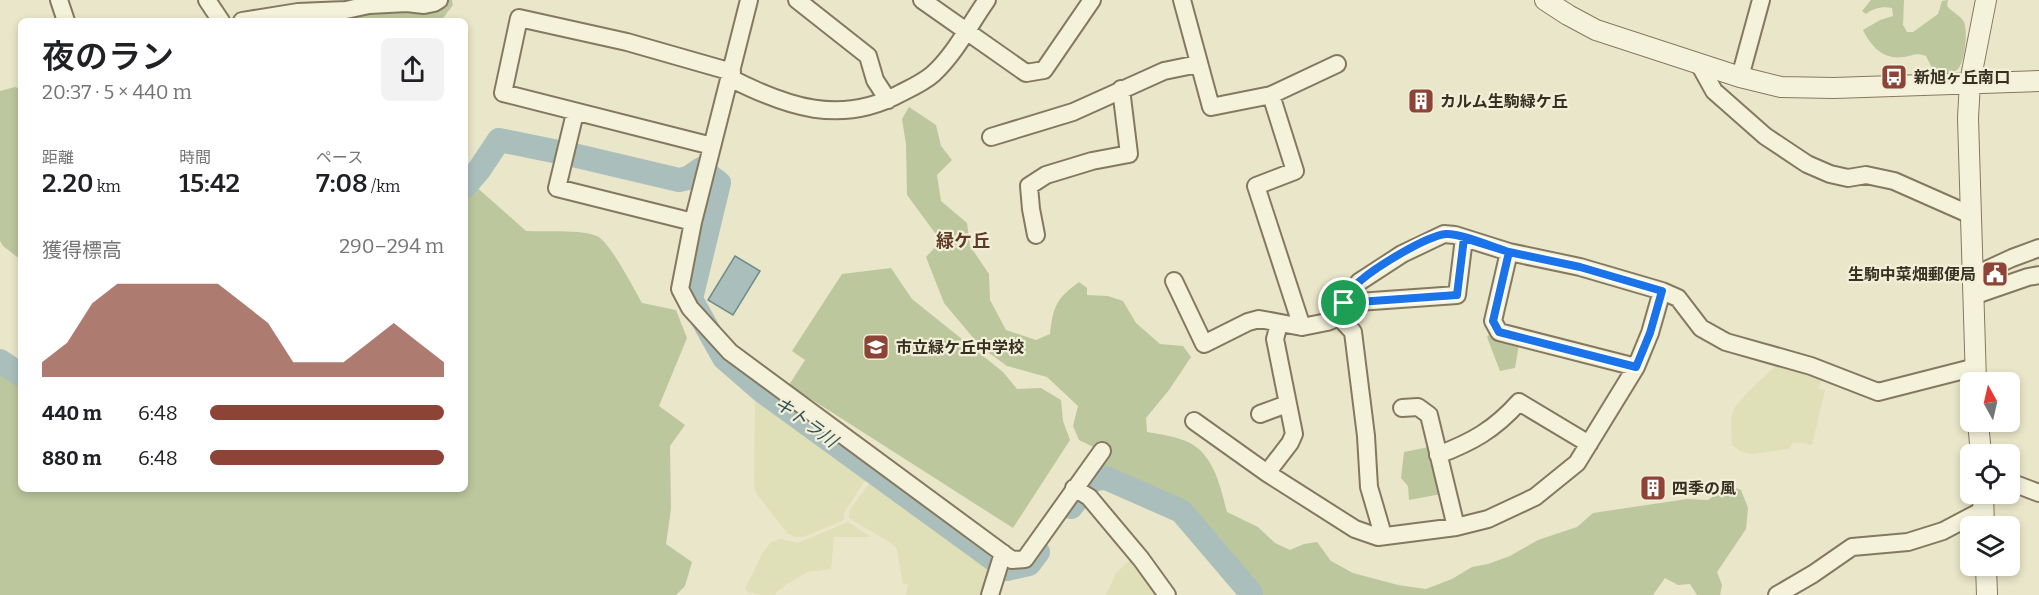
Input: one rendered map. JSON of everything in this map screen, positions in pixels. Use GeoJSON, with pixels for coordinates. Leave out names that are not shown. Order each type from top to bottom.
{"type":"FeatureCollection","features":[{"type":"Feature","properties":{"kind":"street"},"geometry":{"type":"LineString","coordinates":[[58,0],[65,18]]}},
{"type":"Feature","properties":{"kind":"street"},"geometry":{"type":"LineString","coordinates":[[207,0],[219,18]]}},
{"type":"Feature","properties":{"kind":"street"},"geometry":{"type":"LineString","coordinates":[[256,18],[308,6],[346,10],[383,2],[424,5],[439,0]]}},
{"type":"Feature","properties":{"kind":"street"},"geometry":{"type":"LineString","coordinates":[[749,0],[693,222],[680,289],[690,308],[730,352],[1012,560],[1025,559],[1102,451]]}},
{"type":"Feature","properties":{"kind":"street"},"geometry":{"type":"LineString","coordinates":[[797,0],[868,56],[875,80],[888,100]]}},
{"type":"Feature","properties":{"kind":"street"},"geometry":{"type":"LineString","coordinates":[[922,0],[1026,73],[1044,70],[1092,0]]}},
{"type":"Feature","properties":{"kind":"street"},"geometry":{"type":"LineString","coordinates":[[712,146],[503,93],[519,18],[627,42],[731,75],[782,101],[812,110],[842,110],[888,100],[931,76],[949,56],[987,0]]}},
{"type":"Feature","properties":{"kind":"street"},"geometry":{"type":"LineString","coordinates":[[1182,0],[1211,107],[1271,94],[1337,64]]}},
{"type":"Feature","properties":{"kind":"street"},"geometry":{"type":"LineString","coordinates":[[1545,0],[1596,30],[1740,77],[1781,87],[2039,81]]}},
{"type":"Feature","properties":{"kind":"street"},"geometry":{"type":"LineString","coordinates":[[1740,77],[1761,0]]}},
{"type":"Feature","properties":{"kind":"street"},"geometry":{"type":"LineString","coordinates":[[1976,372],[1968,118],[1970,82],[1986,0]]}},
{"type":"Feature","properties":{"kind":"street"},"geometry":{"type":"LineString","coordinates":[[991,137],[1073,112],[1164,71],[1198,64]]}},
{"type":"Feature","properties":{"kind":"street"},"geometry":{"type":"LineString","coordinates":[[1699,64],[1714,91],[1765,136],[1807,164],[1830,174],[1848,178],[1866,175],[1894,181],[1971,215]]}},
{"type":"Feature","properties":{"kind":"street"},"geometry":{"type":"LineString","coordinates":[[1036,235],[1029,186],[1046,174],[1092,161],[1129,154],[1121,89]]}},
{"type":"Feature","properties":{"kind":"street"},"geometry":{"type":"LineString","coordinates":[[1271,94],[1295,171],[1256,186],[1302,327]]}},
{"type":"Feature","properties":{"kind":"street"},"geometry":{"type":"LineString","coordinates":[[575,113],[557,188],[693,222]]}},
{"type":"Feature","properties":{"kind":"street"},"geometry":{"type":"LineString","coordinates":[[1174,281],[1204,344],[1248,322],[1259,319],[1302,327],[1327,322],[1341,310],[1359,282],[1402,254],[1444,234],[1509,252],[1580,267],[1662,291],[1678,298],[1701,328],[1725,342],[1811,366],[1878,392],[1960,378]]}},
{"type":"Feature","properties":{"kind":"street"},"geometry":{"type":"LineString","coordinates":[[1341,310],[1457,295],[1464,238]]}},
{"type":"Feature","properties":{"kind":"street"},"geometry":{"type":"LineString","coordinates":[[1973,276],[2039,248]]}},
{"type":"Feature","properties":{"kind":"street"},"geometry":{"type":"LineString","coordinates":[[1509,252],[1493,321],[1499,332],[1636,367]]}},
{"type":"Feature","properties":{"kind":"street"},"geometry":{"type":"LineString","coordinates":[[1973,296],[2039,275]]}},
{"type":"Feature","properties":{"kind":"street"},"geometry":{"type":"LineString","coordinates":[[1194,421],[1266,473],[1355,529],[1378,537],[1488,519],[1535,497],[1577,463],[1636,367],[1650,333],[1662,291]]}},
{"type":"Feature","properties":{"kind":"street"},"geometry":{"type":"LineString","coordinates":[[1341,310],[1353,332],[1370,487],[1381,528],[1378,537]]}},
{"type":"Feature","properties":{"kind":"street"},"geometry":{"type":"LineString","coordinates":[[1266,473],[1290,443],[1294,434],[1275,339],[1279,324]]}},
{"type":"Feature","properties":{"kind":"street"},"geometry":{"type":"LineString","coordinates":[[1438,455],[1465,444],[1502,421],[1519,402],[1589,444]]}},
{"type":"Feature","properties":{"kind":"street"},"geometry":{"type":"LineString","coordinates":[[1260,414],[1287,404]]}},
{"type":"Feature","properties":{"kind":"street"},"geometry":{"type":"LineString","coordinates":[[1402,408],[1418,407],[1430,415],[1456,526]]}},
{"type":"Feature","properties":{"kind":"street"},"geometry":{"type":"LineString","coordinates":[[2020,486],[2039,493]]}},
{"type":"Feature","properties":{"kind":"street"},"geometry":{"type":"LineString","coordinates":[[1074,488],[1089,497],[1141,559],[1167,595]]}},
{"type":"Feature","properties":{"kind":"street"},"geometry":{"type":"LineString","coordinates":[[1777,595],[1852,547],[1908,542],[1943,531],[1983,510]]}},
{"type":"Feature","properties":{"kind":"street"},"geometry":{"type":"LineString","coordinates":[[990,595],[1003,553]]}},
{"type":"Feature","properties":{"kind":"street"},"geometry":{"type":"LineString","coordinates":[[1986,576],[1987,595]]}},
{"type":"Feature","properties":{"kind":"green space"},"geometry":{"type":"Polygon","coordinates":[[[445,0],[452,0],[453,5],[443,18],[290,18],[445,0]]]}},
{"type":"Feature","properties":{"kind":"green space"},"geometry":{"type":"Polygon","coordinates":[[[1871,0],[1904,0],[1903,25],[1907,32],[1913,32],[1938,14],[1942,1],[1948,0],[1947,6],[1963,20],[1965,26],[1964,53],[1958,69],[1950,73],[1934,72],[1926,56],[1917,54],[1896,57],[1879,51],[1863,30],[1880,20],[1893,16],[1892,8],[1878,8],[1866,14],[1862,11],[1871,0]]]}},
{"type":"Feature","properties":{"kind":"green space"},"geometry":{"type":"Polygon","coordinates":[[[18,88],[18,258],[0,241],[0,91],[18,88]]]}},
{"type":"Feature","properties":{"kind":"green space"},"geometry":{"type":"Polygon","coordinates":[[[909,107],[936,125],[941,146],[952,160],[937,175],[941,201],[967,223],[970,246],[989,274],[990,300],[1006,330],[1036,340],[1050,334],[1057,304],[1079,282],[1087,288],[1087,295],[1108,296],[1123,301],[1136,323],[1160,344],[1183,346],[1191,357],[1169,390],[1146,418],[1147,432],[1183,440],[1202,452],[1214,470],[1227,512],[1258,527],[1275,543],[1290,550],[1317,542],[1331,561],[1353,573],[1398,585],[1426,589],[1452,579],[1472,567],[1510,556],[1538,540],[1577,527],[1593,513],[1687,499],[1708,500],[1728,485],[1741,490],[1748,508],[1746,529],[1717,572],[1722,585],[1720,595],[1697,595],[1690,584],[1678,585],[1665,578],[1653,595],[1260,595],[1186,508],[1143,486],[1097,468],[1108,454],[1079,440],[1073,426],[1078,406],[1047,377],[1007,366],[981,347],[944,303],[926,257],[941,241],[907,195],[906,144],[902,119],[909,107]]]}},
{"type":"Feature","properties":{"kind":"green space"},"geometry":{"type":"Polygon","coordinates":[[[468,180],[526,231],[573,232],[597,236],[615,256],[642,303],[676,310],[687,338],[659,406],[685,425],[670,446],[671,509],[666,544],[692,562],[685,586],[676,595],[0,595],[1,370],[18,363],[18,492],[468,492],[468,180]]]}},
{"type":"Feature","properties":{"kind":"green space"},"geometry":{"type":"Polygon","coordinates":[[[891,268],[912,299],[1003,372],[1017,389],[1041,388],[1061,400],[1063,421],[1070,440],[1013,528],[789,385],[805,360],[792,351],[842,274],[891,268]]]}},
{"type":"Feature","properties":{"kind":"green space"},"geometry":{"type":"Polygon","coordinates":[[[1489,335],[1519,344],[1515,368],[1500,371],[1487,337],[1489,335]]]}},
{"type":"Feature","properties":{"kind":"green space"},"geometry":{"type":"Polygon","coordinates":[[[1780,362],[1823,376],[1818,389],[1825,390],[1812,445],[1793,442],[1789,449],[1752,454],[1740,451],[1732,445],[1731,420],[1734,408],[1780,362]]]}},
{"type":"Feature","properties":{"kind":"green space"},"geometry":{"type":"Polygon","coordinates":[[[757,394],[869,474],[844,513],[844,520],[803,537],[795,537],[788,534],[756,493],[754,484],[757,394]]]}},
{"type":"Feature","properties":{"kind":"green space"},"geometry":{"type":"Polygon","coordinates":[[[1429,447],[1441,494],[1409,500],[1408,486],[1401,478],[1404,452],[1429,447]]]}},
{"type":"Feature","properties":{"kind":"green space"},"geometry":{"type":"Polygon","coordinates":[[[874,477],[992,562],[983,595],[906,595],[908,584],[903,584],[894,545],[849,518],[849,511],[874,477]]]}},
{"type":"Feature","properties":{"kind":"green space"},"geometry":{"type":"Polygon","coordinates":[[[848,522],[871,537],[834,537],[831,569],[808,572],[788,583],[774,595],[761,595],[745,589],[762,554],[771,542],[781,539],[798,543],[848,522]]]}},
{"type":"Feature","properties":{"kind":"green space"},"geometry":{"type":"Polygon","coordinates":[[[1130,560],[1157,595],[1106,595],[1116,573],[1130,560]]]}},
{"type":"Feature","properties":{"kind":"shaded area"},"geometry":{"type":"Polygon","coordinates":[[[735,256],[760,271],[733,315],[708,300],[735,256]]]}},
{"type":"Feature","properties":{"kind":"waterway","name":"キトラ川"},"geometry":{"type":"LineString","coordinates":[[468,183],[499,140],[679,180],[688,178],[701,169],[719,183],[691,299],[724,358],[762,391],[1007,569],[1029,564],[1038,552]]}},
{"type":"Feature","properties":{"kind":"waterway","name":"キトラ川"},"geometry":{"type":"LineString","coordinates":[[0,361],[18,373]]}},
{"type":"Feature","properties":{"kind":"waterway","name":"キトラ川"},"geometry":{"type":"LineString","coordinates":[[1071,507],[1093,479],[1106,478],[1181,511],[1251,593]]}},
{"type":"Feature","properties":{"kind":"place","name":"新旭ヶ丘南口"},"geometry":{"type":"Point","coordinates":[1894,77]}},
{"type":"Feature","properties":{"kind":"place","name":"カルム生駒緑ケ丘"},"geometry":{"type":"Point","coordinates":[1421,101]}},
{"type":"Feature","properties":{"kind":"place","name":"生駒中菜畑郵便局"},"geometry":{"type":"Point","coordinates":[1995,274]}},
{"type":"Feature","properties":{"kind":"place","name":"市立緑ケ丘中学校"},"geometry":{"type":"Point","coordinates":[876,347]}},
{"type":"Feature","properties":{"kind":"place","name":"四季の風"},"geometry":{"type":"Point","coordinates":[1653,488]}},
{"type":"Feature","properties":{"kind":"district","name":"緑ケ丘"},"geometry":{"type":"Point","coordinates":[963,241]}},
{"type":"Feature","properties":{"kind":"route"},"geometry":{"type":"LineString","coordinates":[[1344,303],[1359,282],[1388,262],[1444,234],[1455,235],[1509,252],[1493,321],[1499,332],[1636,367],[1650,333],[1662,291],[1580,267],[1509,252],[1464,238],[1457,295],[1344,303]]}}]}
